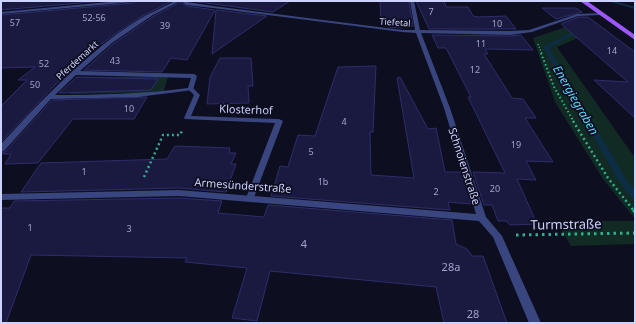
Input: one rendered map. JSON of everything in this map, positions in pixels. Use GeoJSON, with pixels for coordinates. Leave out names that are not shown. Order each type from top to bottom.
{"type":"FeatureCollection","features":[{"type":"Feature","properties":{"kind":"main road"},"geometry":{"type":"LineString","coordinates":[[582,1],[635,38]]}},
{"type":"Feature","properties":{"kind":"street"},"geometry":{"type":"LineString","coordinates":[[1,13],[133,1]]}},
{"type":"Feature","properties":{"kind":"street","name":"Pferdemarkt"},"geometry":{"type":"LineString","coordinates":[[1,149],[50,97],[119,35],[151,14],[178,1]]}},
{"type":"Feature","properties":{"kind":"street","name":"Schnoienstraße"},"geometry":{"type":"LineString","coordinates":[[412,1],[419,32],[482,218],[497,236],[535,323]]}},
{"type":"Feature","properties":{"kind":"street","name":"Tiefetal"},"geometry":{"type":"LineString","coordinates":[[185,2],[378,29],[419,32],[510,33],[530,31],[578,15],[601,14]]}},
{"type":"Feature","properties":{"kind":"street"},"geometry":{"type":"LineString","coordinates":[[75,74],[194,76],[191,89]]}},
{"type":"Feature","properties":{"kind":"street"},"geometry":{"type":"LineString","coordinates":[[50,97],[134,97],[191,89]]}},
{"type":"Feature","properties":{"kind":"street"},"geometry":{"type":"LineString","coordinates":[[188,118],[197,95],[191,89]]}},
{"type":"Feature","properties":{"kind":"street","name":"Klosterhof"},"geometry":{"type":"LineString","coordinates":[[188,118],[279,121],[250,198]]}},
{"type":"Feature","properties":{"kind":"street","name":"Armesünderstraße"},"geometry":{"type":"LineString","coordinates":[[1,197],[137,192],[179,193],[482,218]]}},
{"type":"Feature","properties":{"kind":"path"},"geometry":{"type":"LineString","coordinates":[[530,31],[536,37],[554,87],[568,113],[608,178],[635,212]]}},
{"type":"Feature","properties":{"kind":"path"},"geometry":{"type":"LineString","coordinates":[[137,192],[163,135],[180,135],[188,118]]}},
{"type":"Feature","properties":{"kind":"path","name":"Turmstraße"},"geometry":{"type":"LineString","coordinates":[[497,236],[635,233]]}},
{"type":"Feature","properties":{"kind":"green space"},"geometry":{"type":"Polygon","coordinates":[[[593,21],[607,30],[578,38],[557,47],[635,158],[635,219],[603,179],[555,102],[533,38],[572,25],[593,21]]]}},
{"type":"Feature","properties":{"kind":"green space"},"geometry":{"type":"Polygon","coordinates":[[[86,77],[168,77],[164,91],[144,93],[69,94],[86,77]]]}},
{"type":"Feature","properties":{"kind":"green space"},"geometry":{"type":"Polygon","coordinates":[[[556,221],[635,221],[635,244],[571,246],[556,221]]]}},
{"type":"Feature","properties":{"kind":"building"},"geometry":{"type":"Polygon","coordinates":[[[1,1],[103,1],[1,10],[1,1]]]}},
{"type":"Feature","properties":{"kind":"building"},"geometry":{"type":"Polygon","coordinates":[[[136,1],[172,1],[137,19],[100,45],[55,85],[1,142],[1,106],[27,80],[18,80],[35,67],[1,68],[1,15],[133,3],[136,1]]]}},
{"type":"Feature","properties":{"kind":"building"},"geometry":{"type":"Polygon","coordinates":[[[191,1],[290,1],[273,12],[191,1]]]}},
{"type":"Feature","properties":{"kind":"building"},"geometry":{"type":"Polygon","coordinates":[[[380,1],[409,1],[413,26],[402,28],[389,27],[388,23],[381,23],[380,1]]]}},
{"type":"Feature","properties":{"kind":"building"},"geometry":{"type":"Polygon","coordinates":[[[416,1],[444,1],[446,7],[468,7],[473,16],[478,17],[506,16],[516,29],[429,29],[416,1]]]}},
{"type":"Feature","properties":{"kind":"building"},"geometry":{"type":"Polygon","coordinates":[[[180,2],[186,6],[215,10],[187,60],[171,58],[162,72],[84,70],[113,44],[154,16],[180,2]]]}},
{"type":"Feature","properties":{"kind":"building"},"geometry":{"type":"Polygon","coordinates":[[[542,8],[576,8],[582,12],[556,19],[542,8]]]}},
{"type":"Feature","properties":{"kind":"building"},"geometry":{"type":"Polygon","coordinates":[[[216,10],[267,16],[212,54],[216,10]]]}},
{"type":"Feature","properties":{"kind":"building"},"geometry":{"type":"Polygon","coordinates":[[[578,17],[588,17],[635,52],[635,118],[594,80],[628,82],[561,24],[578,17]]]}},
{"type":"Feature","properties":{"kind":"building"},"geometry":{"type":"Polygon","coordinates":[[[432,35],[521,35],[533,50],[485,49],[488,54],[484,54],[512,98],[523,99],[536,118],[525,118],[553,162],[526,161],[536,180],[517,179],[537,224],[510,225],[506,221],[498,221],[492,205],[484,205],[473,172],[505,173],[468,97],[471,97],[446,48],[438,48],[432,35]]]}},
{"type":"Feature","properties":{"kind":"building"},"geometry":{"type":"Polygon","coordinates":[[[220,58],[251,58],[253,86],[248,86],[249,103],[207,104],[210,77],[220,58]]]}},
{"type":"Feature","properties":{"kind":"building"},"geometry":{"type":"Polygon","coordinates":[[[376,66],[373,132],[370,132],[371,175],[414,178],[397,78],[400,77],[428,129],[436,128],[445,172],[462,172],[471,204],[448,202],[450,210],[271,196],[280,166],[288,167],[298,135],[315,136],[338,67],[376,66]]]}},
{"type":"Feature","properties":{"kind":"building"},"geometry":{"type":"Polygon","coordinates":[[[77,77],[158,79],[151,90],[59,93],[77,77]]]}},
{"type":"Feature","properties":{"kind":"building"},"geometry":{"type":"Polygon","coordinates":[[[147,97],[134,119],[73,119],[38,163],[5,164],[11,154],[1,154],[1,152],[5,152],[52,100],[147,97]]]}},
{"type":"Feature","properties":{"kind":"building"},"geometry":{"type":"Polygon","coordinates":[[[175,146],[230,148],[229,153],[236,153],[231,164],[236,164],[226,192],[179,188],[21,192],[41,163],[167,159],[175,146]]]}},
{"type":"Feature","properties":{"kind":"building"},"geometry":{"type":"Polygon","coordinates":[[[179,198],[222,201],[218,213],[264,217],[268,205],[452,220],[456,244],[467,249],[472,256],[483,256],[507,323],[444,323],[436,287],[270,271],[257,321],[232,318],[247,268],[185,262],[187,258],[31,255],[6,323],[1,323],[1,208],[10,208],[14,201],[179,198]]]}},
{"type":"Feature","properties":{"kind":"waterway"},"geometry":{"type":"LineString","coordinates":[[609,1],[635,8]]}},
{"type":"Feature","properties":{"kind":"waterway","name":"Energiegraben"},"geometry":{"type":"LineString","coordinates":[[580,30],[546,47],[622,180],[635,196]]}}]}
